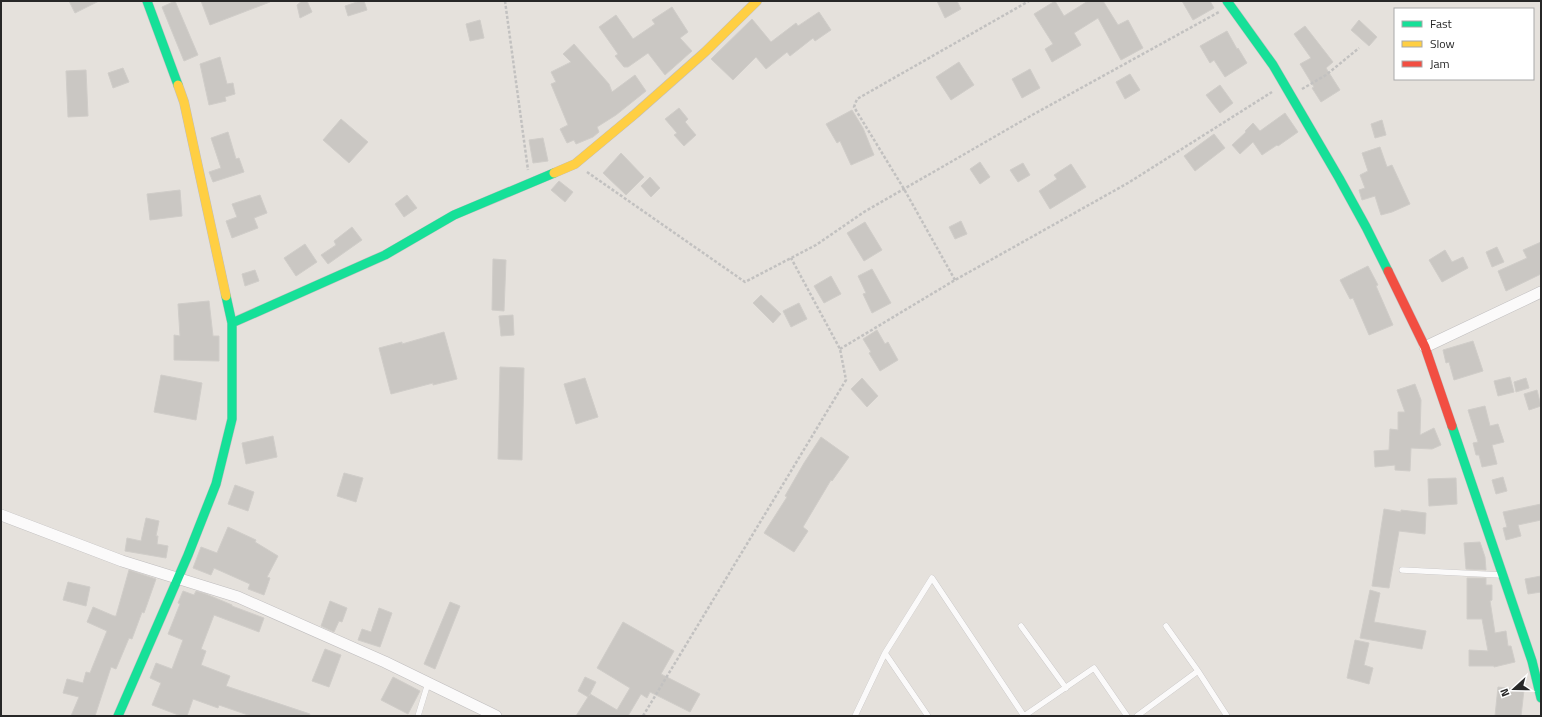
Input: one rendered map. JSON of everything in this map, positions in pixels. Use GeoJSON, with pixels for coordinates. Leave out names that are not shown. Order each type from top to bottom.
{"type":"FeatureCollection","features":[{"type":"Feature","properties":{"kind":"street"},"geometry":{"type":"LineString","coordinates":[[118,716],[178,578],[216,484],[232,419],[232,323],[184,102],[147,1]]}},
{"type":"Feature","properties":{"kind":"street"},"geometry":{"type":"LineString","coordinates":[[232,323],[384,255],[454,216],[530,182],[575,164],[635,114],[705,52],[757,1]]}},
{"type":"Feature","properties":{"kind":"street"},"geometry":{"type":"LineString","coordinates":[[1229,3],[1292,96],[1339,178],[1425,347],[1504,575],[1532,661],[1541,698]]}},
{"type":"Feature","properties":{"kind":"street"},"geometry":{"type":"LineString","coordinates":[[1425,347],[1541,292]]}},
{"type":"Feature","properties":{"kind":"street"},"geometry":{"type":"LineString","coordinates":[[1,515],[122,561],[238,597],[428,683],[496,716]]}},
{"type":"Feature","properties":{"kind":"lane"},"geometry":{"type":"LineString","coordinates":[[1402,570],[1504,575]]}},
{"type":"Feature","properties":{"kind":"lane"},"geometry":{"type":"LineString","coordinates":[[855,716],[885,653],[932,578],[1024,716],[1094,668],[1127,716]]}},
{"type":"Feature","properties":{"kind":"lane"},"geometry":{"type":"LineString","coordinates":[[1021,626],[1066,688]]}},
{"type":"Feature","properties":{"kind":"lane"},"geometry":{"type":"LineString","coordinates":[[1166,626],[1198,671],[1227,716]]}},
{"type":"Feature","properties":{"kind":"lane"},"geometry":{"type":"LineString","coordinates":[[885,653],[928,716]]}},
{"type":"Feature","properties":{"kind":"lane"},"geometry":{"type":"LineString","coordinates":[[1137,716],[1198,671]]}},
{"type":"Feature","properties":{"kind":"lane"},"geometry":{"type":"LineString","coordinates":[[418,716],[428,683]]}},
{"type":"Feature","properties":{"kind":"path"},"geometry":{"type":"LineString","coordinates":[[505,1],[530,182]]}},
{"type":"Feature","properties":{"kind":"path"},"geometry":{"type":"LineString","coordinates":[[955,280],[904,189],[854,107],[857,99],[1029,1]]}},
{"type":"Feature","properties":{"kind":"path"},"geometry":{"type":"LineString","coordinates":[[575,164],[746,282],[816,245],[864,212],[1229,3]]}},
{"type":"Feature","properties":{"kind":"path"},"geometry":{"type":"LineString","coordinates":[[1292,96],[1326,75],[1359,48]]}},
{"type":"Feature","properties":{"kind":"path"},"geometry":{"type":"LineString","coordinates":[[840,349],[955,280],[1128,183],[1284,84]]}},
{"type":"Feature","properties":{"kind":"path"},"geometry":{"type":"LineString","coordinates":[[643,716],[846,380],[840,349],[791,258]]}},
{"type":"Feature","properties":{"kind":"building"},"geometry":{"type":"Polygon","coordinates":[[[69,1],[99,1],[75,13],[69,1]]]}},
{"type":"Feature","properties":{"kind":"building"},"geometry":{"type":"Polygon","coordinates":[[[175,1],[198,55],[184,61],[162,7],[175,1]]]}},
{"type":"Feature","properties":{"kind":"building"},"geometry":{"type":"Polygon","coordinates":[[[201,1],[270,1],[270,2],[210,25],[201,1]]]}},
{"type":"Feature","properties":{"kind":"building"},"geometry":{"type":"Polygon","coordinates":[[[302,1],[307,1],[312,12],[300,18],[297,5],[302,1]]]}},
{"type":"Feature","properties":{"kind":"building"},"geometry":{"type":"Polygon","coordinates":[[[364,1],[367,10],[348,16],[345,6],[364,1]]]}},
{"type":"Feature","properties":{"kind":"building"},"geometry":{"type":"Polygon","coordinates":[[[937,1],[957,1],[961,9],[945,18],[937,1]]]}},
{"type":"Feature","properties":{"kind":"building"},"geometry":{"type":"Polygon","coordinates":[[[1055,1],[1064,16],[1088,1],[1103,1],[1118,25],[1128,20],[1143,48],[1121,60],[1098,18],[1074,33],[1081,45],[1052,62],[1045,49],[1053,44],[1034,14],[1055,1]]]}},
{"type":"Feature","properties":{"kind":"building"},"geometry":{"type":"Polygon","coordinates":[[[1182,1],[1210,1],[1214,8],[1193,20],[1182,1]]]}},
{"type":"Feature","properties":{"kind":"building"},"geometry":{"type":"Polygon","coordinates":[[[672,7],[688,32],[680,38],[692,51],[665,75],[648,53],[628,67],[624,67],[615,56],[618,54],[599,27],[616,15],[633,39],[655,24],[652,20],[672,7]]]}},
{"type":"Feature","properties":{"kind":"building"},"geometry":{"type":"Polygon","coordinates":[[[819,12],[831,30],[815,41],[813,38],[790,56],[787,52],[766,69],[756,57],[733,80],[711,59],[752,19],[771,42],[796,23],[798,26],[819,12]]]}},
{"type":"Feature","properties":{"kind":"building"},"geometry":{"type":"Polygon","coordinates":[[[480,20],[484,38],[470,41],[466,24],[480,20]]]}},
{"type":"Feature","properties":{"kind":"building"},"geometry":{"type":"Polygon","coordinates":[[[1359,20],[1377,37],[1369,46],[1351,30],[1359,20]]]}},
{"type":"Feature","properties":{"kind":"building"},"geometry":{"type":"Polygon","coordinates":[[[1305,26],[1333,62],[1326,68],[1340,90],[1321,102],[1300,64],[1311,58],[1294,34],[1305,26]]]}},
{"type":"Feature","properties":{"kind":"building"},"geometry":{"type":"Polygon","coordinates":[[[1227,31],[1247,63],[1225,77],[1214,60],[1210,63],[1200,46],[1227,31]]]}},
{"type":"Feature","properties":{"kind":"building"},"geometry":{"type":"Polygon","coordinates":[[[574,44],[609,84],[612,92],[635,75],[646,91],[616,115],[597,127],[599,132],[593,137],[576,144],[574,140],[567,143],[560,129],[568,125],[551,84],[556,82],[551,72],[571,62],[563,54],[574,44]]]}},
{"type":"Feature","properties":{"kind":"building"},"geometry":{"type":"Polygon","coordinates":[[[220,57],[227,84],[233,83],[235,94],[225,97],[226,101],[209,105],[200,64],[220,57]]]}},
{"type":"Feature","properties":{"kind":"building"},"geometry":{"type":"Polygon","coordinates":[[[959,62],[974,85],[951,100],[936,77],[959,62]]]}},
{"type":"Feature","properties":{"kind":"building"},"geometry":{"type":"Polygon","coordinates":[[[123,68],[129,82],[113,88],[108,73],[123,68]]]}},
{"type":"Feature","properties":{"kind":"building"},"geometry":{"type":"Polygon","coordinates":[[[1030,69],[1040,88],[1022,98],[1012,79],[1030,69]]]}},
{"type":"Feature","properties":{"kind":"building"},"geometry":{"type":"Polygon","coordinates":[[[86,70],[88,116],[68,117],[66,71],[86,70]]]}},
{"type":"Feature","properties":{"kind":"building"},"geometry":{"type":"Polygon","coordinates":[[[1130,74],[1140,90],[1125,99],[1116,82],[1130,74]]]}},
{"type":"Feature","properties":{"kind":"building"},"geometry":{"type":"Polygon","coordinates":[[[1220,85],[1233,103],[1220,113],[1206,95],[1220,85]]]}},
{"type":"Feature","properties":{"kind":"building"},"geometry":{"type":"Polygon","coordinates":[[[679,108],[688,119],[685,122],[696,135],[684,146],[674,135],[677,133],[665,119],[679,108]]]}},
{"type":"Feature","properties":{"kind":"building"},"geometry":{"type":"Polygon","coordinates":[[[852,110],[863,128],[874,155],[851,165],[840,141],[837,143],[826,124],[852,110]]]}},
{"type":"Feature","properties":{"kind":"building"},"geometry":{"type":"Polygon","coordinates":[[[1285,113],[1298,132],[1278,146],[1277,145],[1262,155],[1253,142],[1240,154],[1232,145],[1253,123],[1260,131],[1285,113]]]}},
{"type":"Feature","properties":{"kind":"building"},"geometry":{"type":"Polygon","coordinates":[[[341,119],[368,142],[349,163],[323,140],[341,119]]]}},
{"type":"Feature","properties":{"kind":"building"},"geometry":{"type":"Polygon","coordinates":[[[1382,120],[1386,135],[1375,138],[1371,124],[1382,120]]]}},
{"type":"Feature","properties":{"kind":"building"},"geometry":{"type":"Polygon","coordinates":[[[228,132],[236,159],[239,158],[244,172],[213,182],[209,172],[221,168],[211,138],[228,132]]]}},
{"type":"Feature","properties":{"kind":"building"},"geometry":{"type":"Polygon","coordinates":[[[1214,134],[1225,148],[1195,171],[1184,156],[1214,134]]]}},
{"type":"Feature","properties":{"kind":"building"},"geometry":{"type":"Polygon","coordinates":[[[543,138],[548,161],[533,163],[529,140],[543,138]]]}},
{"type":"Feature","properties":{"kind":"building"},"geometry":{"type":"Polygon","coordinates":[[[1380,147],[1387,167],[1392,165],[1410,204],[1381,215],[1375,196],[1362,200],[1359,190],[1365,188],[1360,175],[1368,171],[1362,153],[1380,147]]]}},
{"type":"Feature","properties":{"kind":"building"},"geometry":{"type":"Polygon","coordinates":[[[621,153],[644,177],[626,195],[603,173],[621,153]]]}},
{"type":"Feature","properties":{"kind":"building"},"geometry":{"type":"Polygon","coordinates":[[[980,162],[990,177],[980,184],[970,169],[980,162]]]}},
{"type":"Feature","properties":{"kind":"building"},"geometry":{"type":"Polygon","coordinates":[[[1023,163],[1030,175],[1018,182],[1010,170],[1023,163]]]}},
{"type":"Feature","properties":{"kind":"building"},"geometry":{"type":"Polygon","coordinates":[[[1071,164],[1086,187],[1050,209],[1039,191],[1057,179],[1054,175],[1071,164]]]}},
{"type":"Feature","properties":{"kind":"building"},"geometry":{"type":"Polygon","coordinates":[[[650,177],[660,188],[651,197],[641,186],[650,177]]]}},
{"type":"Feature","properties":{"kind":"building"},"geometry":{"type":"Polygon","coordinates":[[[559,181],[573,192],[565,202],[551,190],[559,181]]]}},
{"type":"Feature","properties":{"kind":"building"},"geometry":{"type":"Polygon","coordinates":[[[180,190],[182,216],[150,220],[147,194],[180,190]]]}},
{"type":"Feature","properties":{"kind":"building"},"geometry":{"type":"Polygon","coordinates":[[[260,195],[267,213],[254,218],[258,228],[232,238],[226,221],[237,217],[232,204],[260,195]]]}},
{"type":"Feature","properties":{"kind":"building"},"geometry":{"type":"Polygon","coordinates":[[[407,195],[417,208],[404,217],[395,204],[407,195]]]}},
{"type":"Feature","properties":{"kind":"building"},"geometry":{"type":"Polygon","coordinates":[[[961,221],[967,234],[955,239],[949,227],[961,221]]]}},
{"type":"Feature","properties":{"kind":"building"},"geometry":{"type":"Polygon","coordinates":[[[865,222],[882,250],[864,261],[847,233],[865,222]]]}},
{"type":"Feature","properties":{"kind":"building"},"geometry":{"type":"Polygon","coordinates":[[[352,227],[362,240],[328,264],[321,255],[336,245],[334,241],[352,227]]]}},
{"type":"Feature","properties":{"kind":"building"},"geometry":{"type":"Polygon","coordinates":[[[1541,242],[1541,274],[1506,291],[1498,271],[1527,258],[1523,250],[1541,242]]]}},
{"type":"Feature","properties":{"kind":"building"},"geometry":{"type":"Polygon","coordinates":[[[305,244],[317,262],[296,276],[284,258],[305,244]]]}},
{"type":"Feature","properties":{"kind":"building"},"geometry":{"type":"Polygon","coordinates":[[[1497,247],[1504,262],[1492,267],[1486,252],[1497,247]]]}},
{"type":"Feature","properties":{"kind":"building"},"geometry":{"type":"Polygon","coordinates":[[[1445,250],[1452,262],[1463,257],[1468,268],[1442,282],[1429,260],[1445,250]]]}},
{"type":"Feature","properties":{"kind":"building"},"geometry":{"type":"Polygon","coordinates":[[[493,259],[506,260],[504,311],[492,310],[493,259]]]}},
{"type":"Feature","properties":{"kind":"building"},"geometry":{"type":"Polygon","coordinates":[[[1368,266],[1378,285],[1376,286],[1393,325],[1369,335],[1353,298],[1350,299],[1340,280],[1368,266]]]}},
{"type":"Feature","properties":{"kind":"building"},"geometry":{"type":"Polygon","coordinates":[[[872,269],[891,303],[872,313],[863,294],[866,293],[858,276],[872,269]]]}},
{"type":"Feature","properties":{"kind":"building"},"geometry":{"type":"Polygon","coordinates":[[[255,270],[259,281],[245,286],[242,274],[255,270]]]}},
{"type":"Feature","properties":{"kind":"building"},"geometry":{"type":"Polygon","coordinates":[[[831,276],[841,294],[824,303],[814,286],[831,276]]]}},
{"type":"Feature","properties":{"kind":"building"},"geometry":{"type":"Polygon","coordinates":[[[761,295],[781,314],[773,323],[753,303],[761,295]]]}},
{"type":"Feature","properties":{"kind":"building"},"geometry":{"type":"Polygon","coordinates":[[[209,301],[213,336],[219,336],[219,361],[174,360],[174,335],[180,336],[178,304],[209,301]]]}},
{"type":"Feature","properties":{"kind":"building"},"geometry":{"type":"Polygon","coordinates":[[[799,303],[807,319],[791,327],[783,311],[799,303]]]}},
{"type":"Feature","properties":{"kind":"building"},"geometry":{"type":"Polygon","coordinates":[[[513,315],[514,335],[501,336],[499,316],[513,315]]]}},
{"type":"Feature","properties":{"kind":"building"},"geometry":{"type":"Polygon","coordinates":[[[877,330],[885,344],[888,342],[898,360],[880,371],[869,353],[871,352],[863,339],[877,330]]]}},
{"type":"Feature","properties":{"kind":"building"},"geometry":{"type":"Polygon","coordinates":[[[444,332],[457,379],[433,385],[433,383],[391,394],[379,348],[402,342],[402,344],[444,332]]]}},
{"type":"Feature","properties":{"kind":"building"},"geometry":{"type":"Polygon","coordinates":[[[1473,341],[1483,371],[1454,380],[1449,362],[1446,363],[1443,350],[1473,341]]]}},
{"type":"Feature","properties":{"kind":"building"},"geometry":{"type":"Polygon","coordinates":[[[500,367],[524,368],[522,460],[498,459],[500,367]]]}},
{"type":"Feature","properties":{"kind":"building"},"geometry":{"type":"Polygon","coordinates":[[[161,375],[202,383],[196,420],[154,412],[161,375]]]}},
{"type":"Feature","properties":{"kind":"building"},"geometry":{"type":"Polygon","coordinates":[[[1510,377],[1514,392],[1498,396],[1494,381],[1510,377]]]}},
{"type":"Feature","properties":{"kind":"building"},"geometry":{"type":"Polygon","coordinates":[[[585,378],[598,417],[576,424],[564,384],[585,378]]]}},
{"type":"Feature","properties":{"kind":"building"},"geometry":{"type":"Polygon","coordinates":[[[862,378],[878,396],[867,407],[851,389],[862,378]]]}},
{"type":"Feature","properties":{"kind":"building"},"geometry":{"type":"Polygon","coordinates":[[[1526,378],[1529,388],[1516,392],[1514,382],[1526,378]]]}},
{"type":"Feature","properties":{"kind":"building"},"geometry":{"type":"Polygon","coordinates":[[[1415,384],[1421,400],[1420,435],[1434,428],[1441,445],[1432,449],[1411,448],[1410,471],[1395,470],[1395,465],[1375,467],[1374,451],[1389,450],[1390,429],[1398,430],[1398,412],[1405,412],[1397,390],[1415,384]]]}},
{"type":"Feature","properties":{"kind":"building"},"geometry":{"type":"Polygon","coordinates":[[[1537,390],[1541,406],[1529,410],[1524,394],[1537,390]]]}},
{"type":"Feature","properties":{"kind":"building"},"geometry":{"type":"Polygon","coordinates":[[[1485,406],[1490,426],[1498,424],[1504,442],[1492,445],[1497,464],[1482,467],[1479,455],[1476,455],[1473,443],[1478,442],[1468,410],[1485,406]]]}},
{"type":"Feature","properties":{"kind":"building"},"geometry":{"type":"Polygon","coordinates":[[[273,436],[277,457],[246,464],[242,443],[273,436]]]}},
{"type":"Feature","properties":{"kind":"building"},"geometry":{"type":"Polygon","coordinates":[[[821,437],[849,457],[832,481],[831,480],[803,527],[808,531],[794,552],[764,533],[787,497],[785,496],[821,437]]]}},
{"type":"Feature","properties":{"kind":"building"},"geometry":{"type":"Polygon","coordinates":[[[344,473],[363,478],[356,502],[337,496],[344,473]]]}},
{"type":"Feature","properties":{"kind":"building"},"geometry":{"type":"Polygon","coordinates":[[[1503,477],[1507,491],[1496,494],[1492,480],[1503,477]]]}},
{"type":"Feature","properties":{"kind":"building"},"geometry":{"type":"Polygon","coordinates":[[[1456,478],[1457,504],[1429,506],[1428,479],[1456,478]]]}},
{"type":"Feature","properties":{"kind":"building"},"geometry":{"type":"Polygon","coordinates":[[[235,485],[254,492],[248,511],[228,504],[235,485]]]}},
{"type":"Feature","properties":{"kind":"building"},"geometry":{"type":"Polygon","coordinates":[[[1541,504],[1541,520],[1518,525],[1521,536],[1506,540],[1503,528],[1507,527],[1503,512],[1541,504]]]}},
{"type":"Feature","properties":{"kind":"building"},"geometry":{"type":"Polygon","coordinates":[[[1384,509],[1401,512],[1401,510],[1426,513],[1425,534],[1399,531],[1389,588],[1372,586],[1384,509]]]}},
{"type":"Feature","properties":{"kind":"building"},"geometry":{"type":"Polygon","coordinates":[[[146,518],[159,521],[156,536],[158,536],[157,544],[168,546],[166,558],[125,551],[127,538],[141,541],[146,518]]]}},
{"type":"Feature","properties":{"kind":"building"},"geometry":{"type":"Polygon","coordinates":[[[228,527],[256,540],[255,542],[278,556],[267,577],[270,578],[264,595],[248,589],[250,584],[214,568],[211,575],[193,568],[201,547],[217,553],[228,527]]]}},
{"type":"Feature","properties":{"kind":"building"},"geometry":{"type":"Polygon","coordinates":[[[1480,542],[1485,557],[1486,570],[1466,569],[1464,543],[1480,542]]]}},
{"type":"Feature","properties":{"kind":"building"},"geometry":{"type":"Polygon","coordinates":[[[129,570],[156,579],[144,613],[142,612],[132,639],[129,638],[116,669],[111,667],[95,716],[71,716],[79,697],[63,693],[67,679],[83,683],[86,672],[90,673],[107,631],[87,622],[93,607],[116,616],[129,570]]]}},
{"type":"Feature","properties":{"kind":"building"},"geometry":{"type":"Polygon","coordinates":[[[1541,576],[1541,592],[1528,594],[1525,579],[1541,576]]]}},
{"type":"Feature","properties":{"kind":"building"},"geometry":{"type":"Polygon","coordinates":[[[1467,578],[1486,578],[1486,585],[1492,585],[1492,600],[1490,601],[1495,633],[1506,631],[1508,646],[1511,646],[1515,662],[1494,667],[1469,666],[1469,650],[1488,651],[1482,619],[1467,619],[1467,578]]]}},
{"type":"Feature","properties":{"kind":"building"},"geometry":{"type":"Polygon","coordinates":[[[68,582],[90,587],[86,606],[63,600],[68,582]]]}},
{"type":"Feature","properties":{"kind":"building"},"geometry":{"type":"Polygon","coordinates":[[[1370,590],[1380,593],[1374,622],[1426,631],[1422,649],[1360,638],[1370,590]]]}},
{"type":"Feature","properties":{"kind":"building"},"geometry":{"type":"Polygon","coordinates":[[[183,591],[194,595],[196,591],[206,594],[264,618],[259,632],[214,615],[201,649],[206,651],[201,665],[230,676],[226,686],[310,714],[309,716],[251,716],[219,705],[218,708],[193,699],[187,716],[181,716],[152,705],[161,683],[150,678],[156,663],[172,669],[183,640],[168,634],[180,604],[178,603],[183,591]]]}},
{"type":"Feature","properties":{"kind":"building"},"geometry":{"type":"Polygon","coordinates":[[[330,601],[347,608],[342,622],[339,621],[334,632],[321,626],[330,601]]]}},
{"type":"Feature","properties":{"kind":"building"},"geometry":{"type":"Polygon","coordinates":[[[450,602],[460,606],[435,669],[424,664],[450,602]]]}},
{"type":"Feature","properties":{"kind":"building"},"geometry":{"type":"Polygon","coordinates":[[[379,608],[392,613],[380,647],[358,640],[362,629],[371,632],[379,608]]]}},
{"type":"Feature","properties":{"kind":"building"},"geometry":{"type":"Polygon","coordinates":[[[623,622],[674,651],[661,674],[700,694],[690,712],[650,692],[647,698],[641,694],[628,716],[576,716],[588,697],[578,691],[585,677],[596,682],[590,694],[617,710],[630,688],[597,668],[623,622]]]}},
{"type":"Feature","properties":{"kind":"building"},"geometry":{"type":"Polygon","coordinates":[[[1355,640],[1369,643],[1364,665],[1373,668],[1369,684],[1347,678],[1355,640]]]}},
{"type":"Feature","properties":{"kind":"building"},"geometry":{"type":"Polygon","coordinates":[[[325,649],[341,655],[329,687],[312,681],[325,649]]]}},
{"type":"Feature","properties":{"kind":"building"},"geometry":{"type":"Polygon","coordinates":[[[393,677],[420,691],[408,714],[381,700],[393,677]]]}},
{"type":"Feature","properties":{"kind":"building"},"geometry":{"type":"Polygon","coordinates":[[[1498,687],[1524,690],[1521,716],[1495,716],[1498,687]]]}},
{"type":"Feature","properties":{"kind":"traffic: fast"},"geometry":{"type":"LineString","coordinates":[[147,1],[178,85]]}},
{"type":"Feature","properties":{"kind":"traffic: fast"},"geometry":{"type":"LineString","coordinates":[[1227,1],[1273,65],[1339,178],[1388,271]]}},
{"type":"Feature","properties":{"kind":"traffic: fast"},"geometry":{"type":"LineString","coordinates":[[232,323],[385,255],[454,215],[554,173]]}},
{"type":"Feature","properties":{"kind":"traffic: fast"},"geometry":{"type":"LineString","coordinates":[[118,716],[188,555],[216,484],[232,419],[232,323],[226,296]]}},
{"type":"Feature","properties":{"kind":"traffic: fast"},"geometry":{"type":"LineString","coordinates":[[1452,426],[1532,661],[1541,698]]}},
{"type":"Feature","properties":{"kind":"traffic: slow"},"geometry":{"type":"LineString","coordinates":[[554,173],[575,164],[635,114],[705,52],[757,1]]}},
{"type":"Feature","properties":{"kind":"traffic: slow"},"geometry":{"type":"LineString","coordinates":[[178,85],[184,102],[226,296]]}},
{"type":"Feature","properties":{"kind":"traffic: jam"},"geometry":{"type":"LineString","coordinates":[[1388,271],[1425,347],[1452,426]]}}]}
